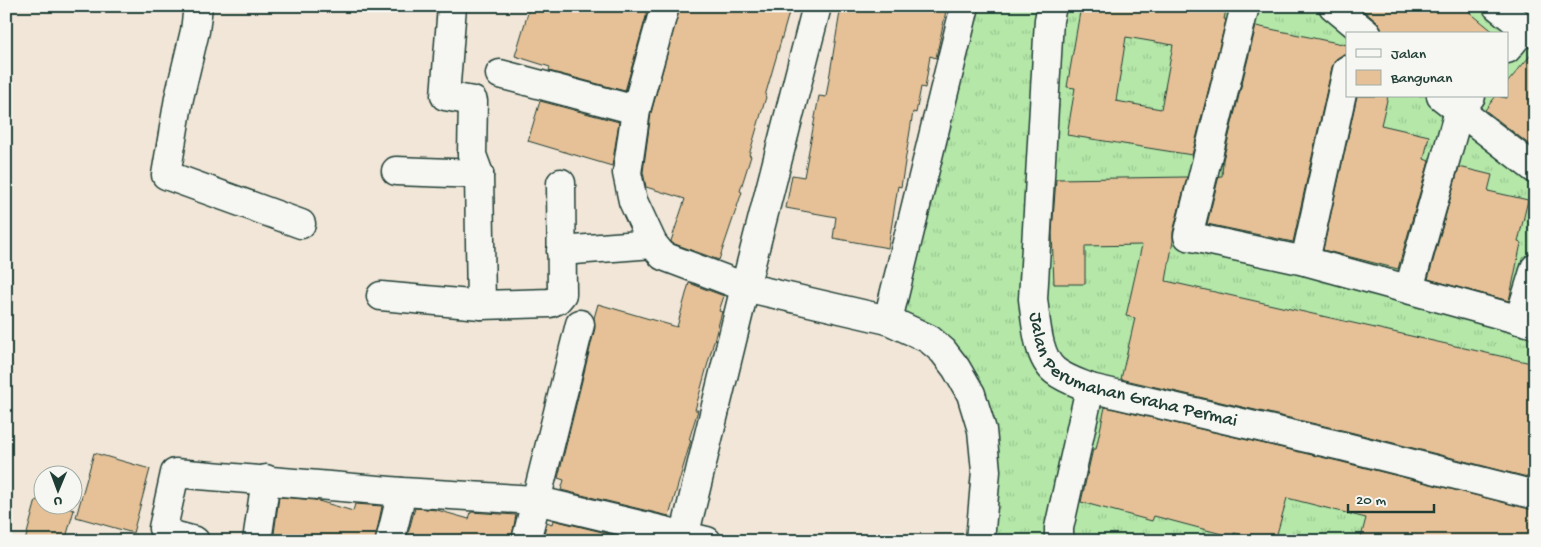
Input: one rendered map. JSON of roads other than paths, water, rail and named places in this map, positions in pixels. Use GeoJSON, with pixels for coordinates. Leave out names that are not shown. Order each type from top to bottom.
{"type":"FeatureCollection","features":[{"type":"Feature","properties":{"kind":"street"},"geometry":{"type":"LineString","coordinates":[[198,6],[195,30],[179,98],[166,176],[301,224]]}},
{"type":"Feature","properties":{"kind":"street"},"geometry":{"type":"LineString","coordinates":[[452,6],[445,96],[473,101],[472,155],[479,174],[481,305]]}},
{"type":"Feature","properties":{"kind":"street"},"geometry":{"type":"LineString","coordinates":[[665,6],[636,110],[627,174],[633,201],[653,244],[663,256],[745,287],[888,320],[929,339],[943,351],[956,368],[971,394],[982,430],[986,471],[980,541]]}},
{"type":"Feature","properties":{"kind":"street"},"geometry":{"type":"LineString","coordinates":[[195,541],[169,534],[163,528],[175,473],[266,479],[402,492],[535,500],[692,539],[745,287],[817,6]]}},
{"type":"Feature","properties":{"kind":"street"},"geometry":{"type":"LineString","coordinates":[[888,320],[965,6]]}},
{"type":"Feature","properties":{"kind":"street","name":"Jalan Perumahan Graha Permai"},"geometry":{"type":"LineString","coordinates":[[1052,6],[1049,20],[1033,299],[1038,338],[1043,355],[1054,370],[1090,388],[1342,446],[1535,495]]}},
{"type":"Feature","properties":{"kind":"street"},"geometry":{"type":"LineString","coordinates":[[1245,6],[1188,236],[1305,261],[1527,322],[1535,268]]}},
{"type":"Feature","properties":{"kind":"street"},"geometry":{"type":"LineString","coordinates":[[1333,6],[1360,31]]}},
{"type":"Feature","properties":{"kind":"street"},"geometry":{"type":"LineString","coordinates":[[1497,6],[1529,31],[1508,49]]}},
{"type":"Feature","properties":{"kind":"street"},"geometry":{"type":"LineString","coordinates":[[500,74],[636,110]]}},
{"type":"Feature","properties":{"kind":"street"},"geometry":{"type":"LineString","coordinates":[[1305,261],[1346,75]]}},
{"type":"Feature","properties":{"kind":"street"},"geometry":{"type":"LineString","coordinates":[[1409,289],[1457,101],[1535,170]]}},
{"type":"Feature","properties":{"kind":"street"},"geometry":{"type":"LineString","coordinates":[[396,171],[479,174]]}},
{"type":"Feature","properties":{"kind":"street"},"geometry":{"type":"LineString","coordinates":[[380,296],[481,305],[550,303],[557,300],[562,294],[561,183]]}},
{"type":"Feature","properties":{"kind":"street"},"geometry":{"type":"LineString","coordinates":[[562,250],[653,244]]}},
{"type":"Feature","properties":{"kind":"street"},"geometry":{"type":"LineString","coordinates":[[526,541],[580,324]]}},
{"type":"Feature","properties":{"kind":"street"},"geometry":{"type":"LineString","coordinates":[[1061,541],[1059,528],[1090,388]]}},
{"type":"Feature","properties":{"kind":"street"},"geometry":{"type":"LineString","coordinates":[[257,541],[266,479]]}},
{"type":"Feature","properties":{"kind":"street"},"geometry":{"type":"LineString","coordinates":[[390,541],[402,492]]}}]}
